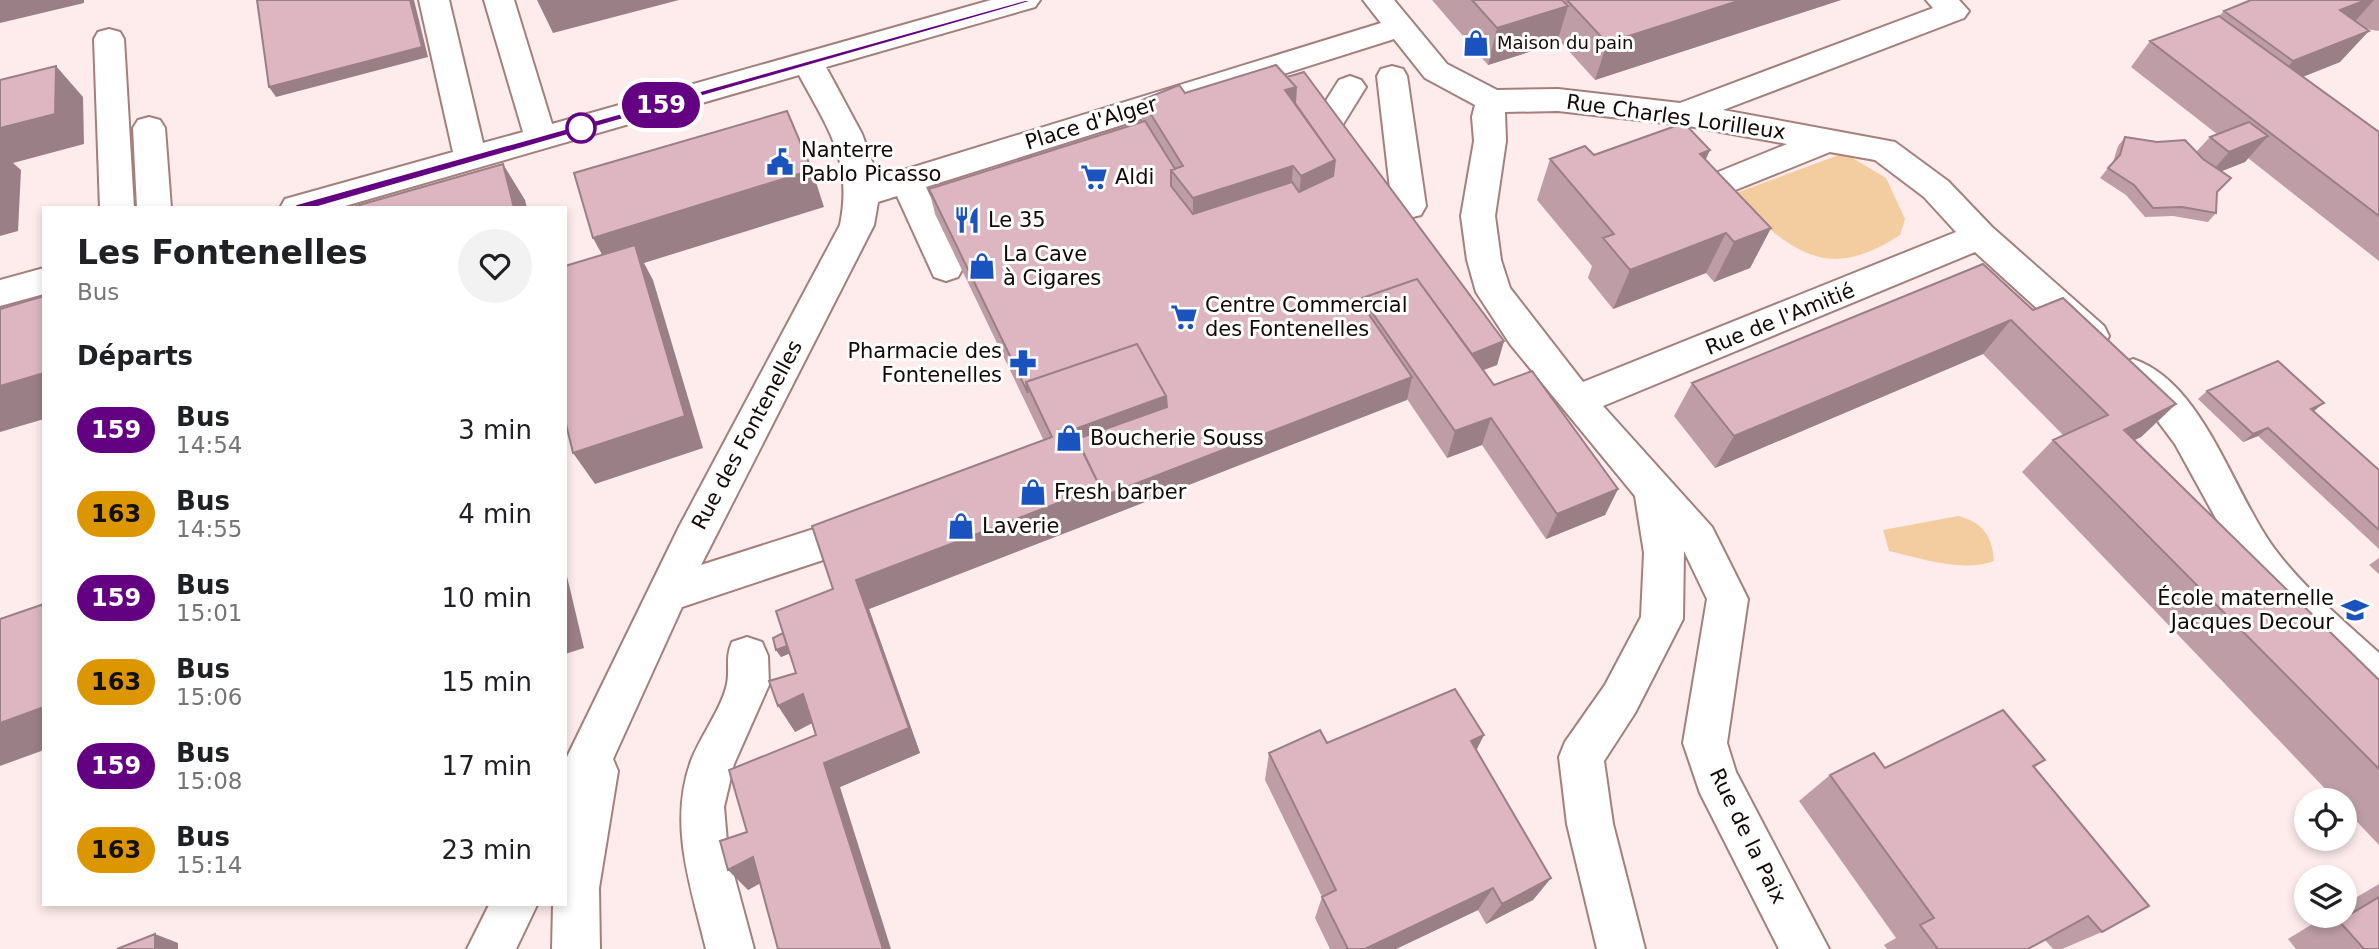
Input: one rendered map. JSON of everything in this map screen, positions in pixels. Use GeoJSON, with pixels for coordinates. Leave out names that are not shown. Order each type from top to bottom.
{"type":"FeatureCollection","features":[{"type":"Feature","properties":{"kind":"street"},"geometry":{"type":"LineString","coordinates":[[435,0],[471,159]]}},
{"type":"Feature","properties":{"kind":"street"},"geometry":{"type":"LineString","coordinates":[[499,0],[541,139]]}},
{"type":"Feature","properties":{"kind":"street"},"geometry":{"type":"LineString","coordinates":[[304,206],[1025,0]]}},
{"type":"Feature","properties":{"kind":"street","name":"Rue Charles Lorilleux"},"geometry":{"type":"LineString","coordinates":[[1378,0],[1436,71],[1492,101],[1558,100],[1684,114],[1884,150],[1904,162],[1936,189],[1980,236],[2164,401],[2205,459],[2245,538],[2261,563],[2289,596],[2379,681]]}},
{"type":"Feature","properties":{"kind":"street"},"geometry":{"type":"LineString","coordinates":[[1684,114],[1954,12],[1941,0]]}},
{"type":"Feature","properties":{"kind":"street","name":"Place d'Alger"},"geometry":{"type":"LineString","coordinates":[[862,195],[1400,27]]}},
{"type":"Feature","properties":{"kind":"street"},"geometry":{"type":"LineString","coordinates":[[109,39],[117,206]]}},
{"type":"Feature","properties":{"kind":"street","name":"Rue des Fontenelles"},"geometry":{"type":"LineString","coordinates":[[567,802],[601,736],[693,539],[857,225],[862,195],[861,175],[853,151],[808,62]]}},
{"type":"Feature","properties":{"kind":"street"},"geometry":{"type":"LineString","coordinates":[[1392,76],[1409,206]]}},
{"type":"Feature","properties":{"kind":"street"},"geometry":{"type":"LineString","coordinates":[[1326,126],[1350,87]]}},
{"type":"Feature","properties":{"kind":"street","name":"Rue de la Paix"},"geometry":{"type":"LineString","coordinates":[[1492,101],[1488,117],[1490,141],[1478,216],[1484,260],[1494,292],[1523,334],[1654,493],[1698,539],[1728,598],[1704,743],[1716,778],[1746,840],[1805,949]]}},
{"type":"Feature","properties":{"kind":"street"},"geometry":{"type":"LineString","coordinates":[[149,128],[154,206]]}},
{"type":"Feature","properties":{"kind":"street"},"geometry":{"type":"LineString","coordinates":[[1713,187],[1830,139]]}},
{"type":"Feature","properties":{"kind":"street"},"geometry":{"type":"LineString","coordinates":[[907,181],[946,268]]}},
{"type":"Feature","properties":{"kind":"street","name":"Rue de l'Amitié"},"geometry":{"type":"LineString","coordinates":[[1578,400],[1980,236]]}},
{"type":"Feature","properties":{"kind":"street"},"geometry":{"type":"LineString","coordinates":[[0,293],[42,282]]}},
{"type":"Feature","properties":{"kind":"street","name":"Rue de la Paix"},"geometry":{"type":"LineString","coordinates":[[1621,949],[1590,824],[1581,757],[1620,699],[1662,619],[1664,553],[1654,493]]}},
{"type":"Feature","properties":{"kind":"street"},"geometry":{"type":"LineString","coordinates":[[669,593],[842,537]]}},
{"type":"Feature","properties":{"kind":"street"},"geometry":{"type":"LineString","coordinates":[[730,949],[705,853],[702,807],[712,763],[748,685],[747,656]]}},
{"type":"Feature","properties":{"kind":"street"},"geometry":{"type":"LineString","coordinates":[[576,949],[576,888],[601,736]]}},
{"type":"Feature","properties":{"kind":"street"},"geometry":{"type":"LineString","coordinates":[[491,949],[513,906]]}},
{"type":"Feature","properties":{"kind":"shaded area"},"geometry":{"type":"Polygon","coordinates":[[[1844,153],[1886,178],[1905,219],[1900,235],[1872,250],[1848,258],[1827,258],[1808,253],[1789,244],[1728,196],[1844,153]]]}},
{"type":"Feature","properties":{"kind":"shaded area"},"geometry":{"type":"Polygon","coordinates":[[[1958,516],[1974,522],[1985,531],[1994,561],[1955,565],[1889,551],[1883,530],[1958,516]]]}},
{"type":"Feature","properties":{"kind":"building"},"geometry":{"type":"Polygon","coordinates":[[[257,0],[410,0],[422,47],[269,87],[257,0]]]}},
{"type":"Feature","properties":{"kind":"building"},"geometry":{"type":"Polygon","coordinates":[[[1472,0],[1562,0],[1568,6],[1497,28],[1472,0]]]}},
{"type":"Feature","properties":{"kind":"building"},"geometry":{"type":"Polygon","coordinates":[[[1567,0],[1741,0],[1607,43],[1567,0]]]}},
{"type":"Feature","properties":{"kind":"building"},"geometry":{"type":"Polygon","coordinates":[[[2251,0],[2366,0],[2340,10],[2369,31],[2293,61],[2224,11],[2251,0]]]}},
{"type":"Feature","properties":{"kind":"building"},"geometry":{"type":"Polygon","coordinates":[[[2219,16],[2379,132],[2379,216],[2150,41],[2219,16]]]}},
{"type":"Feature","properties":{"kind":"building"},"geometry":{"type":"Polygon","coordinates":[[[1276,65],[1296,87],[1285,90],[1335,160],[1301,176],[1293,166],[1193,198],[1171,170],[1183,166],[1142,100],[1179,85],[1185,93],[1276,65]]]}},
{"type":"Feature","properties":{"kind":"building"},"geometry":{"type":"Polygon","coordinates":[[[56,66],[55,114],[0,128],[0,80],[56,66]]]}},
{"type":"Feature","properties":{"kind":"building","name":"Centre Commercial des Fontenelles"},"geometry":{"type":"Polygon","coordinates":[[[1304,72],[1504,341],[1472,354],[1417,279],[1362,298],[1361,303],[1412,377],[1101,497],[1100,487],[1077,439],[1167,407],[1166,396],[1137,344],[1026,382],[1028,393],[929,189],[1145,121],[1175,169],[1171,170],[1171,186],[1193,214],[1292,182],[1299,192],[1333,176],[1335,160],[1295,103],[1296,87],[1287,77],[1304,72]]]}},
{"type":"Feature","properties":{"kind":"building"},"geometry":{"type":"Polygon","coordinates":[[[787,111],[812,170],[593,238],[574,173],[787,111]]]}},
{"type":"Feature","properties":{"kind":"building"},"geometry":{"type":"Polygon","coordinates":[[[2249,122],[2268,136],[2229,152],[2210,137],[2249,122]]]}},
{"type":"Feature","properties":{"kind":"building"},"geometry":{"type":"Polygon","coordinates":[[[1684,123],[1710,150],[1700,154],[1771,228],[1734,242],[1726,233],[1630,270],[1603,238],[1614,234],[1550,159],[1585,146],[1594,155],[1684,123]]]}},
{"type":"Feature","properties":{"kind":"building"},"geometry":{"type":"Polygon","coordinates":[[[2125,137],[2157,142],[2185,140],[2203,159],[2231,178],[2217,192],[2216,213],[2182,207],[2153,208],[2134,185],[2108,168],[2120,155],[2125,137]]]}},
{"type":"Feature","properties":{"kind":"building"},"geometry":{"type":"Polygon","coordinates":[[[503,164],[514,206],[356,206],[503,164]]]}},
{"type":"Feature","properties":{"kind":"building"},"geometry":{"type":"Polygon","coordinates":[[[635,245],[685,416],[573,453],[567,428],[567,265],[635,245]]]}},
{"type":"Feature","properties":{"kind":"building"},"geometry":{"type":"Polygon","coordinates":[[[1983,264],[2033,310],[2063,298],[2176,404],[2124,430],[2379,680],[2379,769],[2053,440],[2108,415],[2011,320],[1734,436],[1692,383],[1983,264]]]}},
{"type":"Feature","properties":{"kind":"building"},"geometry":{"type":"Polygon","coordinates":[[[1417,279],[1494,385],[1532,371],[1618,489],[1557,514],[1491,418],[1455,431],[1362,298],[1417,279]]]}},
{"type":"Feature","properties":{"kind":"building"},"geometry":{"type":"Polygon","coordinates":[[[42,297],[42,374],[0,386],[0,309],[42,297]]]}},
{"type":"Feature","properties":{"kind":"building"},"geometry":{"type":"Polygon","coordinates":[[[1137,344],[1166,396],[1072,430],[1100,487],[856,580],[909,728],[824,763],[883,949],[778,949],[753,857],[728,870],[720,841],[747,832],[729,770],[816,735],[803,694],[778,706],[769,681],[796,673],[776,611],[833,589],[812,526],[1052,437],[1026,382],[1137,344]]]}},
{"type":"Feature","properties":{"kind":"building"},"geometry":{"type":"Polygon","coordinates":[[[2278,361],[2324,403],[2311,409],[2379,470],[2379,530],[2268,428],[2253,434],[2207,391],[2278,361]]]}},
{"type":"Feature","properties":{"kind":"building"},"geometry":{"type":"Polygon","coordinates":[[[42,605],[42,708],[0,723],[0,619],[42,605]]]}},
{"type":"Feature","properties":{"kind":"building"},"geometry":{"type":"Polygon","coordinates":[[[783,633],[787,646],[776,650],[773,638],[783,633]]]}},
{"type":"Feature","properties":{"kind":"building"},"geometry":{"type":"Polygon","coordinates":[[[1455,689],[1484,735],[1471,741],[1551,878],[1502,904],[1493,888],[1365,949],[1348,949],[1322,897],[1336,890],[1269,753],[1320,730],[1327,743],[1455,689]]]}},
{"type":"Feature","properties":{"kind":"building"},"geometry":{"type":"Polygon","coordinates":[[[2003,710],[2045,760],[2033,766],[2149,906],[2102,932],[2088,916],[2028,949],[1938,949],[1920,925],[1934,918],[1830,775],[1874,753],[1885,768],[2003,710]]]}},
{"type":"Feature","properties":{"kind":"building"},"geometry":{"type":"Polygon","coordinates":[[[2379,897],[2379,949],[2364,949],[2345,928],[2357,928],[2357,910],[2379,897]]]}},
{"type":"Feature","properties":{"kind":"building"},"geometry":{"type":"Polygon","coordinates":[[[155,934],[155,949],[117,949],[155,934]]]}},
{"type":"Feature","properties":{"kind":"bus line","name":"159"},"geometry":{"type":"LineString","coordinates":[[304,206],[1025,0]]}},
{"type":"Feature","properties":{"kind":"place","name":"Maison du pain"},"geometry":{"type":"Point","coordinates":[1476,43]}},
{"type":"Feature","properties":{"kind":"place","name":"Nanterre Pablo Picasso"},"geometry":{"type":"Point","coordinates":[780,162]}},
{"type":"Feature","properties":{"kind":"place","name":"Aldi"},"geometry":{"type":"Point","coordinates":[1094,177]}},
{"type":"Feature","properties":{"kind":"place","name":"Le 35"},"geometry":{"type":"Point","coordinates":[967,220]}},
{"type":"Feature","properties":{"kind":"place","name":"La Cave à Cigares"},"geometry":{"type":"Point","coordinates":[982,266]}},
{"type":"Feature","properties":{"kind":"place","name":"Centre Commercial des Fontenelles"},"geometry":{"type":"Point","coordinates":[1184,317]}},
{"type":"Feature","properties":{"kind":"place","name":"Pharmacie des Fontenelles"},"geometry":{"type":"Point","coordinates":[1023,363]}},
{"type":"Feature","properties":{"kind":"place","name":"Boucherie Souss"},"geometry":{"type":"Point","coordinates":[1069,438]}},
{"type":"Feature","properties":{"kind":"place","name":"Fresh barber"},"geometry":{"type":"Point","coordinates":[1033,492]}},
{"type":"Feature","properties":{"kind":"place","name":"Laverie"},"geometry":{"type":"Point","coordinates":[961,526]}},
{"type":"Feature","properties":{"kind":"place","name":"École maternelle Jacques Decour"},"geometry":{"type":"Point","coordinates":[2355,610]}}]}
